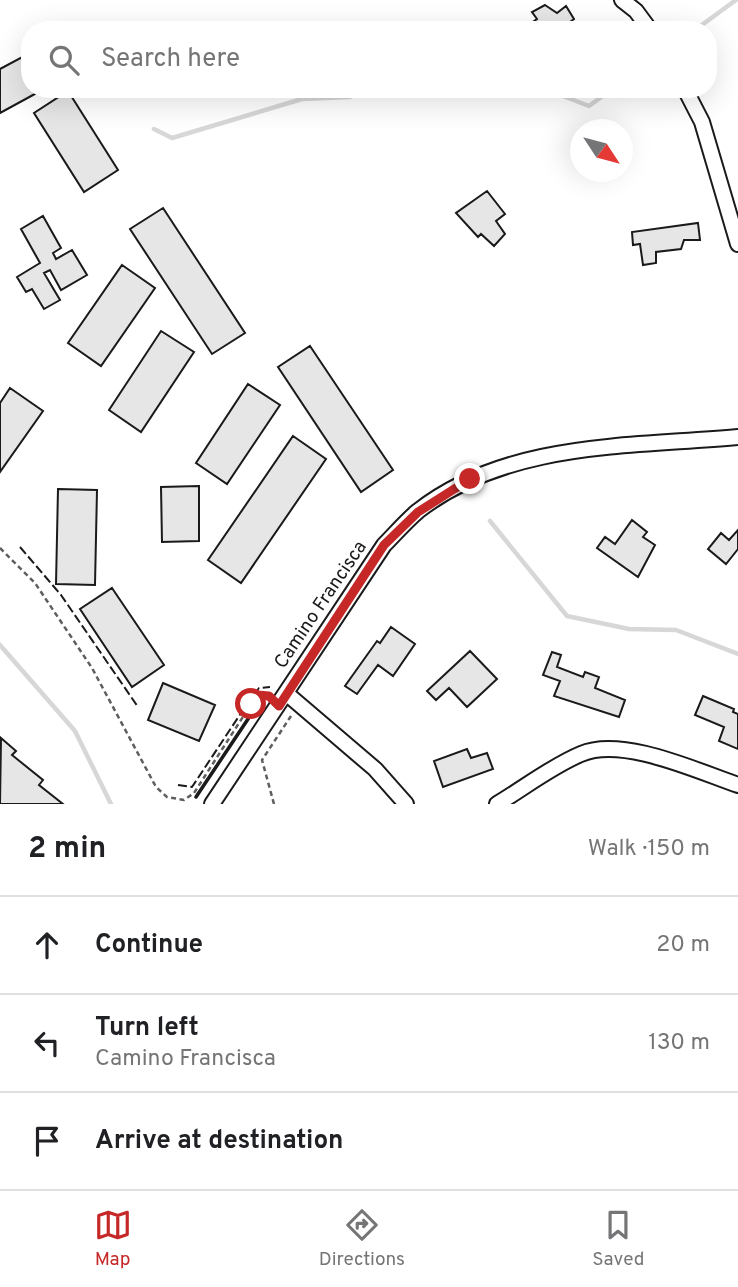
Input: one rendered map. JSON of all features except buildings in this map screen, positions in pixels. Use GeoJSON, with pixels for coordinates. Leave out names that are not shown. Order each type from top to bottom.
{"type":"FeatureCollection","features":[{"type":"Feature","properties":{"kind":"street"},"geometry":{"type":"LineString","coordinates":[[622,0],[643,21]]}},
{"type":"Feature","properties":{"kind":"street"},"geometry":{"type":"LineString","coordinates":[[690,98],[702,122],[738,244]]}},
{"type":"Feature","properties":{"kind":"street","name":"Camino Francisca"},"geometry":{"type":"LineString","coordinates":[[406,804],[374,769],[282,699],[384,545],[418,512],[470,479],[526,458],[738,437]]}},
{"type":"Feature","properties":{"kind":"street"},"geometry":{"type":"LineString","coordinates":[[212,804],[282,699]]}},
{"type":"Feature","properties":{"kind":"street"},"geometry":{"type":"LineString","coordinates":[[497,804],[582,752],[620,749],[652,756],[738,785]]}},
{"type":"Feature","properties":{"kind":"path"},"geometry":{"type":"LineString","coordinates":[[0,548],[42,593],[92,668],[156,787],[167,797],[184,800],[194,793],[257,695],[282,699],[291,716],[262,760],[274,804]]}},
{"type":"Feature","properties":{"kind":"waterway"},"geometry":{"type":"LineString","coordinates":[[707,21],[736,0]]}},
{"type":"Feature","properties":{"kind":"waterway"},"geometry":{"type":"LineString","coordinates":[[154,129],[172,138],[302,99],[326,98]]}},
{"type":"Feature","properties":{"kind":"waterway"},"geometry":{"type":"LineString","coordinates":[[568,98],[589,106],[600,98]]}},
{"type":"Feature","properties":{"kind":"waterway"},"geometry":{"type":"LineString","coordinates":[[490,521],[567,616],[629,629],[676,630],[738,654]]}},
{"type":"Feature","properties":{"kind":"waterway"},"geometry":{"type":"LineString","coordinates":[[0,645],[75,731],[111,804]]}},
{"type":"Feature","properties":{"kind":"fence"},"geometry":{"type":"LineString","coordinates":[[20,547],[61,595],[138,707]]}},
{"type":"Feature","properties":{"kind":"fence"},"geometry":{"type":"LineString","coordinates":[[178,785],[192,787],[251,698],[259,688],[270,687]]}},
{"type":"Feature","properties":{"kind":"wall"},"geometry":{"type":"LineString","coordinates":[[196,797],[256,707]]}},
{"type":"Feature","properties":{"kind":"route"},"geometry":{"type":"LineString","coordinates":[[251,704],[257,695],[269,696],[279,706],[384,545],[418,512],[470,479]]}}]}
